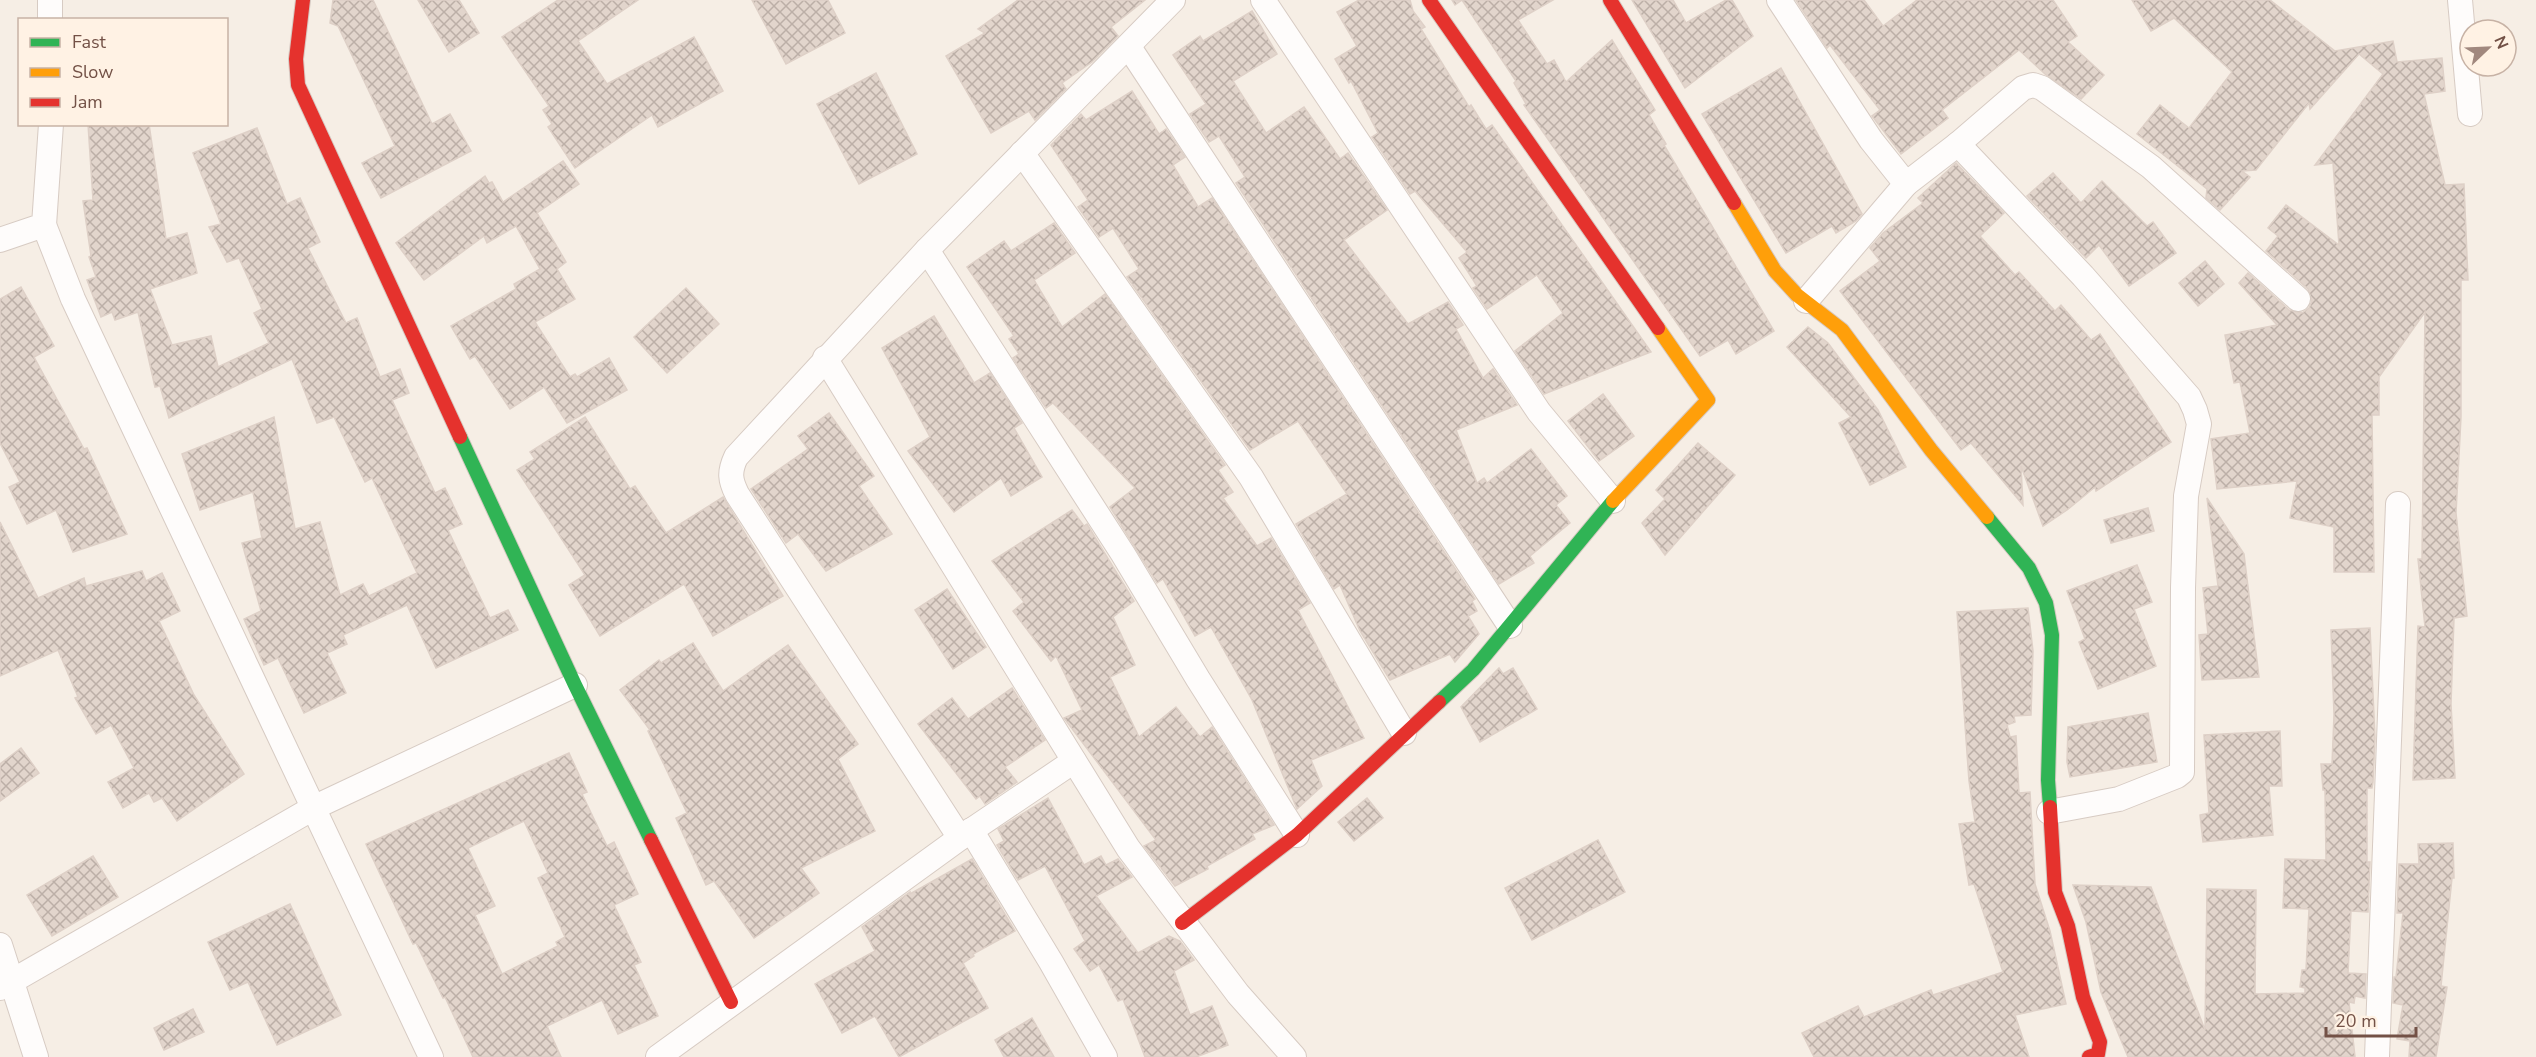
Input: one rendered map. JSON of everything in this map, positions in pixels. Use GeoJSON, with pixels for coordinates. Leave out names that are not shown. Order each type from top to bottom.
{"type":"FeatureCollection","features":[{"type":"Feature","properties":{"kind":"street"},"geometry":{"type":"LineString","coordinates":[[50,0],[51,18]]}},
{"type":"Feature","properties":{"kind":"street"},"geometry":{"type":"LineString","coordinates":[[303,0],[296,59],[298,85],[575,685],[731,1002]]}},
{"type":"Feature","properties":{"kind":"street"},"geometry":{"type":"LineString","coordinates":[[1105,1057],[1051,962],[737,494],[731,482],[730,469],[736,457],[825,358],[927,250],[1173,0]]}},
{"type":"Feature","properties":{"kind":"street"},"geometry":{"type":"LineString","coordinates":[[1263,0],[1539,412],[1613,501]]}},
{"type":"Feature","properties":{"kind":"street"},"geometry":{"type":"LineString","coordinates":[[1182,922],[1297,835],[1473,670],[1613,501],[1708,400],[1429,0]]}},
{"type":"Feature","properties":{"kind":"street"},"geometry":{"type":"LineString","coordinates":[[1610,0],[1775,271],[1797,295],[1842,330],[1931,450],[2023,561],[2046,603],[2052,635],[2048,780],[2055,892],[2068,926],[2084,997],[2100,1042],[2098,1054],[2089,1057]]}},
{"type":"Feature","properties":{"kind":"street"},"geometry":{"type":"LineString","coordinates":[[1779,0],[1871,140],[1906,184]]}},
{"type":"Feature","properties":{"kind":"street"},"geometry":{"type":"LineString","coordinates":[[2460,0],[2470,114]]}},
{"type":"Feature","properties":{"kind":"street"},"geometry":{"type":"LineString","coordinates":[[1129,47],[1510,626]]}},
{"type":"Feature","properties":{"kind":"street"},"geometry":{"type":"LineString","coordinates":[[1806,301],[1906,184],[1958,144],[2023,88],[2033,85],[2042,88],[2151,167],[2298,299]]}},
{"type":"Feature","properties":{"kind":"street"},"geometry":{"type":"LineString","coordinates":[[51,126],[44,225],[73,299],[315,807],[431,1057]]}},
{"type":"Feature","properties":{"kind":"street"},"geometry":{"type":"LineString","coordinates":[[1958,144],[2083,276],[2189,397],[2199,424],[2186,496],[2182,772],[2119,799],[2049,812]]}},
{"type":"Feature","properties":{"kind":"street"},"geometry":{"type":"LineString","coordinates":[[1022,153],[1251,477],[1404,733]]}},
{"type":"Feature","properties":{"kind":"street"},"geometry":{"type":"LineString","coordinates":[[0,240],[44,225]]}},
{"type":"Feature","properties":{"kind":"street"},"geometry":{"type":"LineString","coordinates":[[927,250],[1123,554],[1198,679],[1297,835]]}},
{"type":"Feature","properties":{"kind":"street"},"geometry":{"type":"LineString","coordinates":[[825,358],[1128,848],[1238,994],[1294,1057]]}},
{"type":"Feature","properties":{"kind":"street"},"geometry":{"type":"LineString","coordinates":[[2377,1057],[2398,504]]}},
{"type":"Feature","properties":{"kind":"street"},"geometry":{"type":"LineString","coordinates":[[6,984],[315,807],[575,685]]}},
{"type":"Feature","properties":{"kind":"street"},"geometry":{"type":"LineString","coordinates":[[658,1057],[965,834],[1074,761]]}},
{"type":"Feature","properties":{"kind":"street"},"geometry":{"type":"LineString","coordinates":[[0,945],[6,984],[36,1057]]}},
{"type":"Feature","properties":{"kind":"building"},"geometry":{"type":"Polygon","coordinates":[[[333,0],[373,0],[432,124],[450,114],[471,151],[381,198],[362,163],[395,146],[338,26],[330,23],[333,0]]]}},
{"type":"Feature","properties":{"kind":"building"},"geometry":{"type":"Polygon","coordinates":[[[418,0],[459,0],[479,33],[449,52],[418,0]]]}},
{"type":"Feature","properties":{"kind":"building"},"geometry":{"type":"Polygon","coordinates":[[[558,0],[638,0],[578,41],[607,84],[694,37],[723,91],[658,127],[652,115],[575,168],[548,127],[552,124],[543,110],[549,106],[502,37],[558,0]]]}},
{"type":"Feature","properties":{"kind":"building"},"geometry":{"type":"Polygon","coordinates":[[[752,0],[828,0],[845,33],[786,64],[752,0]]]}},
{"type":"Feature","properties":{"kind":"building"},"geometry":{"type":"Polygon","coordinates":[[[1018,0],[1145,0],[1111,27],[1118,36],[1092,62],[1062,83],[1066,89],[1035,120],[1029,111],[991,133],[946,56],[985,33],[978,29],[1018,0]]]}},
{"type":"Feature","properties":{"kind":"building"},"geometry":{"type":"Polygon","coordinates":[[[1359,0],[1410,0],[1413,11],[1425,27],[1421,29],[1469,107],[1471,105],[1486,129],[1492,125],[1651,352],[1544,394],[1515,351],[1563,313],[1537,275],[1487,309],[1473,288],[1477,286],[1459,258],[1467,252],[1415,191],[1410,194],[1372,137],[1378,133],[1351,81],[1349,83],[1335,59],[1357,46],[1337,12],[1359,0]]]}},
{"type":"Feature","properties":{"kind":"building"},"geometry":{"type":"Polygon","coordinates":[[[1452,0],[1462,0],[1455,5],[1452,0]]]}},
{"type":"Feature","properties":{"kind":"building"},"geometry":{"type":"Polygon","coordinates":[[[1462,0],[1553,0],[1518,20],[1547,64],[1554,60],[1566,82],[1612,40],[1655,110],[1649,115],[1666,144],[1664,145],[1774,331],[1736,354],[1728,340],[1700,356],[1524,105],[1526,104],[1514,83],[1516,81],[1462,0]]]}},
{"type":"Feature","properties":{"kind":"building"},"geometry":{"type":"Polygon","coordinates":[[[1632,0],[1673,0],[1686,23],[1726,0],[1732,0],[1753,36],[1685,88],[1632,0]]]}},
{"type":"Feature","properties":{"kind":"building"},"geometry":{"type":"Polygon","coordinates":[[[1796,0],[1864,0],[1883,26],[1917,0],[2053,0],[2077,36],[2068,42],[2104,75],[2081,99],[2045,74],[2019,50],[1942,110],[1948,118],[1901,154],[1872,116],[1880,110],[1830,45],[1827,48],[1796,0]]]}},
{"type":"Feature","properties":{"kind":"building"},"geometry":{"type":"Polygon","coordinates":[[[2132,0],[2270,0],[2335,51],[2393,41],[2397,62],[2442,58],[2445,91],[2424,94],[2445,185],[2464,184],[2468,280],[2461,280],[2461,417],[2456,513],[2467,616],[2454,618],[2451,704],[2455,778],[2413,780],[2418,626],[2425,627],[2418,559],[2422,559],[2425,312],[2379,377],[2379,415],[2372,415],[2374,572],[2334,572],[2334,527],[2290,518],[2297,481],[2217,489],[2211,439],[2250,433],[2240,382],[2234,383],[2225,335],[2277,325],[2239,283],[2248,273],[2289,310],[2302,313],[2309,308],[2312,301],[2308,289],[2266,251],[2278,236],[2268,228],[2286,205],[2339,245],[2333,163],[2315,165],[2383,74],[2359,54],[2310,109],[2309,103],[2256,170],[2242,171],[2250,177],[2220,210],[2206,198],[2207,189],[2137,134],[2160,105],[2189,128],[2232,72],[2174,18],[2151,31],[2132,0]]]}},
{"type":"Feature","properties":{"kind":"building"},"geometry":{"type":"Polygon","coordinates":[[[1252,11],[1277,54],[1233,81],[1266,133],[1304,107],[1340,159],[1348,153],[1387,210],[1344,240],[1408,324],[1448,302],[1463,325],[1456,329],[1483,378],[1493,369],[1517,405],[1456,430],[1477,483],[1484,478],[1487,483],[1531,449],[1567,496],[1556,505],[1570,523],[1530,556],[1534,563],[1499,584],[1236,183],[1245,177],[1219,136],[1209,142],[1190,114],[1206,104],[1173,55],[1200,36],[1203,41],[1252,11]]]}},
{"type":"Feature","properties":{"kind":"building"},"geometry":{"type":"Polygon","coordinates":[[[1781,68],[1862,214],[1856,221],[1836,233],[1832,226],[1786,253],[1702,114],[1781,68]]]}},
{"type":"Feature","properties":{"kind":"building"},"geometry":{"type":"Polygon","coordinates":[[[876,73],[917,154],[859,184],[817,104],[876,73]]]}},
{"type":"Feature","properties":{"kind":"building"},"geometry":{"type":"Polygon","coordinates":[[[1132,91],[1159,134],[1166,129],[1185,157],[1173,165],[1198,207],[1212,198],[1475,599],[1472,601],[1477,611],[1468,616],[1479,634],[1455,662],[1450,654],[1390,680],[1360,631],[1340,585],[1334,589],[1296,524],[1347,494],[1298,421],[1250,450],[1127,277],[1139,269],[1113,228],[1099,237],[1078,207],[1088,200],[1051,145],[1081,114],[1086,120],[1132,91]]]}},
{"type":"Feature","properties":{"kind":"building"},"geometry":{"type":"Polygon","coordinates":[[[88,126],[149,126],[166,239],[187,233],[197,273],[150,289],[172,345],[211,336],[218,367],[269,343],[254,313],[262,309],[239,258],[227,262],[209,227],[221,224],[193,153],[257,128],[287,204],[300,198],[320,242],[308,248],[346,323],[357,318],[380,377],[400,369],[409,393],[392,400],[435,493],[445,488],[462,524],[448,530],[490,618],[508,610],[518,630],[436,668],[407,605],[343,635],[347,644],[327,653],[346,693],[304,713],[278,658],[264,665],[244,619],[261,611],[242,543],[262,538],[253,492],[200,510],[182,454],[274,417],[295,529],[320,522],[340,595],[363,584],[369,596],[417,573],[372,478],[365,482],[334,417],[317,423],[292,359],[169,418],[160,386],[155,387],[138,312],[115,320],[112,312],[101,317],[87,280],[96,277],[89,257],[91,256],[83,201],[93,200],[88,126]]]}},
{"type":"Feature","properties":{"kind":"building"},"geometry":{"type":"Polygon","coordinates":[[[563,161],[579,184],[537,213],[566,262],[557,269],[575,299],[535,322],[570,377],[575,374],[577,377],[609,358],[627,390],[567,423],[544,387],[510,409],[475,356],[470,359],[451,326],[516,289],[514,284],[540,269],[516,226],[487,243],[484,236],[424,280],[396,243],[485,176],[489,183],[492,182],[503,202],[563,161]]]}},
{"type":"Feature","properties":{"kind":"building"},"geometry":{"type":"Polygon","coordinates":[[[1956,163],[2004,213],[1980,236],[2015,275],[2019,272],[2055,311],[2061,305],[2091,340],[2100,334],[2171,442],[2096,491],[2095,487],[2043,526],[2021,466],[2023,505],[1971,443],[1961,450],[1840,291],[1880,261],[1870,248],[1883,233],[1923,203],[1918,198],[1956,163]]]}},
{"type":"Feature","properties":{"kind":"building"},"geometry":{"type":"Polygon","coordinates":[[[2053,173],[2081,203],[2102,181],[2147,226],[2153,222],[2176,253],[2129,286],[2099,245],[2086,258],[2027,196],[2053,173]]]}},
{"type":"Feature","properties":{"kind":"building"},"geometry":{"type":"Polygon","coordinates":[[[1054,223],[1075,253],[1034,280],[1062,327],[1105,294],[1225,465],[1218,470],[1233,492],[1223,498],[1257,546],[1271,538],[1310,603],[1298,610],[1364,738],[1311,760],[1322,786],[1297,809],[1252,700],[1211,627],[1195,636],[1163,579],[1157,583],[1110,507],[1135,488],[1053,403],[1046,408],[1013,358],[1019,354],[1009,339],[1014,336],[967,267],[1004,241],[1011,251],[1054,223]]]}},
{"type":"Feature","properties":{"kind":"building"},"geometry":{"type":"Polygon","coordinates":[[[2205,261],[2224,284],[2198,306],[2179,283],[2205,261]]]}},
{"type":"Feature","properties":{"kind":"building"},"geometry":{"type":"Polygon","coordinates":[[[21,287],[54,346],[34,357],[84,449],[87,448],[127,534],[73,552],[56,510],[27,524],[9,487],[20,482],[0,443],[0,299],[21,287]]]}},
{"type":"Feature","properties":{"kind":"building"},"geometry":{"type":"Polygon","coordinates":[[[686,288],[719,324],[667,373],[634,337],[686,288]]]}},
{"type":"Feature","properties":{"kind":"building"},"geometry":{"type":"Polygon","coordinates":[[[934,316],[974,383],[990,373],[1022,423],[1014,428],[1042,477],[1011,496],[1001,478],[954,512],[908,451],[930,437],[882,348],[934,316]]]}},
{"type":"Feature","properties":{"kind":"building"},"geometry":{"type":"Polygon","coordinates":[[[1808,327],[1828,343],[1878,410],[1906,467],[1870,485],[1839,423],[1851,417],[1787,347],[1808,327]]]}},
{"type":"Feature","properties":{"kind":"building"},"geometry":{"type":"Polygon","coordinates":[[[1603,394],[1634,436],[1599,461],[1568,421],[1603,394]]]}},
{"type":"Feature","properties":{"kind":"building"},"geometry":{"type":"Polygon","coordinates":[[[829,413],[874,476],[859,486],[892,534],[826,571],[798,534],[786,543],[751,489],[808,449],[798,436],[829,413]]]}},
{"type":"Feature","properties":{"kind":"building"},"geometry":{"type":"Polygon","coordinates":[[[585,417],[630,489],[635,486],[666,533],[723,497],[783,596],[713,636],[684,584],[600,636],[569,585],[585,575],[517,470],[535,459],[530,452],[585,417]]]}},
{"type":"Feature","properties":{"kind":"building"},"geometry":{"type":"Polygon","coordinates":[[[1698,443],[1735,475],[1665,555],[1642,523],[1665,499],[1656,490],[1698,443]]]}},
{"type":"Feature","properties":{"kind":"building"},"geometry":{"type":"Polygon","coordinates":[[[2207,498],[2244,554],[2259,677],[2202,680],[2199,635],[2208,634],[2203,588],[2218,586],[2207,498]]]}},
{"type":"Feature","properties":{"kind":"building"},"geometry":{"type":"Polygon","coordinates":[[[2148,508],[2154,531],[2111,543],[2104,520],[2148,508]]]}},
{"type":"Feature","properties":{"kind":"building"},"geometry":{"type":"Polygon","coordinates":[[[1072,510],[1084,526],[1087,524],[1134,601],[1113,617],[1135,665],[1110,677],[1139,737],[1176,707],[1200,737],[1212,727],[1274,825],[1252,834],[1255,839],[1207,866],[1208,869],[1175,886],[1144,846],[1156,840],[1064,718],[1082,710],[1056,656],[1051,661],[1013,611],[1024,602],[992,561],[1072,510]]]}},
{"type":"Feature","properties":{"kind":"building"},"geometry":{"type":"Polygon","coordinates":[[[0,522],[38,598],[84,578],[86,586],[142,571],[146,581],[162,573],[180,611],[159,621],[194,695],[244,774],[177,821],[162,798],[154,802],[149,793],[123,808],[108,782],[134,768],[111,725],[96,734],[75,698],[78,697],[58,650],[0,676],[0,522]]]}},
{"type":"Feature","properties":{"kind":"building"},"geometry":{"type":"Polygon","coordinates":[[[2137,565],[2152,602],[2134,609],[2156,666],[2098,689],[2079,642],[2085,639],[2067,591],[2137,565]]]}},
{"type":"Feature","properties":{"kind":"building"},"geometry":{"type":"Polygon","coordinates":[[[947,589],[986,647],[953,669],[915,610],[947,589]]]}},
{"type":"Feature","properties":{"kind":"building"},"geometry":{"type":"Polygon","coordinates":[[[2028,608],[2033,651],[2031,715],[2014,716],[2015,722],[2007,725],[2010,737],[2016,736],[2019,793],[2030,792],[2035,884],[2050,931],[2066,1004],[2015,1015],[2029,1057],[1814,1057],[1802,1033],[1858,1006],[1864,1017],[1931,990],[1933,995],[2003,972],[1974,884],[1969,885],[1959,824],[1975,822],[1969,781],[1957,612],[2028,608]]]}},
{"type":"Feature","properties":{"kind":"building"},"geometry":{"type":"Polygon","coordinates":[[[2370,628],[2375,738],[2373,782],[2372,788],[2367,788],[2367,862],[2370,862],[2368,912],[2351,911],[2348,973],[2366,974],[2365,998],[2355,996],[2354,1003],[2349,1002],[2355,1057],[2128,1057],[2101,992],[2086,922],[2073,885],[2151,887],[2205,1030],[2207,889],[2256,890],[2255,994],[2305,993],[2305,988],[2300,987],[2302,970],[2306,970],[2309,909],[2283,908],[2285,859],[2326,860],[2325,790],[2323,790],[2321,764],[2332,764],[2334,715],[2331,630],[2370,628]]]}},
{"type":"Feature","properties":{"kind":"building"},"geometry":{"type":"Polygon","coordinates":[[[693,643],[723,691],[788,645],[858,744],[838,759],[875,831],[801,868],[819,893],[754,938],[714,881],[706,885],[676,818],[687,813],[648,731],[650,730],[620,690],[659,660],[661,663],[693,643]]]}},
{"type":"Feature","properties":{"kind":"building"},"geometry":{"type":"Polygon","coordinates":[[[1499,668],[1503,674],[1513,668],[1537,709],[1480,742],[1461,707],[1499,668]]]}},
{"type":"Feature","properties":{"kind":"building"},"geometry":{"type":"Polygon","coordinates":[[[1012,688],[1045,740],[1005,767],[1017,782],[985,804],[980,796],[976,799],[918,724],[952,698],[968,719],[1012,688]]]}},
{"type":"Feature","properties":{"kind":"building"},"geometry":{"type":"Polygon","coordinates":[[[2148,713],[2157,762],[2070,777],[2067,762],[2068,727],[2148,713]]]}},
{"type":"Feature","properties":{"kind":"building"},"geometry":{"type":"Polygon","coordinates":[[[2280,731],[2282,786],[2269,786],[2273,835],[2203,842],[2200,815],[2209,813],[2204,735],[2280,731]]]}},
{"type":"Feature","properties":{"kind":"building"},"geometry":{"type":"Polygon","coordinates":[[[21,748],[39,773],[0,801],[0,764],[21,748]]]}},
{"type":"Feature","properties":{"kind":"building"},"geometry":{"type":"Polygon","coordinates":[[[569,753],[587,792],[582,794],[607,846],[614,842],[638,894],[614,905],[641,962],[634,965],[658,1016],[618,1034],[602,1000],[547,1026],[561,1057],[473,1057],[445,997],[443,998],[416,943],[413,944],[366,844],[569,753]],[[524,821],[468,848],[495,906],[475,915],[502,974],[558,946],[556,942],[565,937],[538,878],[548,873],[524,821]]]}},
{"type":"Feature","properties":{"kind":"building"},"geometry":{"type":"Polygon","coordinates":[[[1048,798],[1084,865],[1101,856],[1106,865],[1118,859],[1132,877],[1096,896],[1138,953],[1169,936],[1180,941],[1194,960],[1174,971],[1190,1015],[1212,1006],[1228,1045],[1196,1057],[1145,1057],[1123,999],[1118,1001],[1099,965],[1090,971],[1074,949],[1085,941],[1045,866],[1018,880],[997,845],[1004,841],[998,829],[1048,798]]]}},
{"type":"Feature","properties":{"kind":"building"},"geometry":{"type":"Polygon","coordinates":[[[1367,798],[1383,818],[1354,841],[1338,822],[1367,798]]]}},
{"type":"Feature","properties":{"kind":"building"},"geometry":{"type":"Polygon","coordinates":[[[1598,840],[1625,892],[1532,940],[1505,888],[1598,840]]]}},
{"type":"Feature","properties":{"kind":"building"},"geometry":{"type":"Polygon","coordinates":[[[2453,843],[2454,878],[2452,878],[2441,986],[2447,987],[2436,1057],[2409,1057],[2410,1041],[2397,1039],[2403,1005],[2393,1003],[2394,977],[2396,977],[2403,913],[2397,913],[2399,864],[2419,864],[2418,844],[2453,843]]]}},
{"type":"Feature","properties":{"kind":"building"},"geometry":{"type":"Polygon","coordinates":[[[93,856],[118,897],[52,936],[27,895],[93,856]]]}},
{"type":"Feature","properties":{"kind":"building"},"geometry":{"type":"Polygon","coordinates":[[[972,859],[1015,931],[973,954],[974,956],[963,963],[988,1008],[899,1057],[875,1016],[842,1033],[815,984],[875,951],[862,927],[910,892],[910,894],[972,859]]]}},
{"type":"Feature","properties":{"kind":"building"},"geometry":{"type":"Polygon","coordinates":[[[290,904],[341,1015],[277,1045],[248,982],[230,990],[208,942],[290,904]]]}},
{"type":"Feature","properties":{"kind":"building"},"geometry":{"type":"Polygon","coordinates":[[[193,1009],[204,1032],[164,1050],[154,1028],[193,1009]]]}},
{"type":"Feature","properties":{"kind":"building"},"geometry":{"type":"Polygon","coordinates":[[[1032,1018],[1054,1057],[1004,1057],[995,1040],[1032,1018]]]}},
{"type":"Feature","properties":{"kind":"traffic: fast"},"geometry":{"type":"LineString","coordinates":[[460,437],[575,685],[651,840]]}},
{"type":"Feature","properties":{"kind":"traffic: fast"},"geometry":{"type":"LineString","coordinates":[[1439,702],[1473,670],[1613,501]]}},
{"type":"Feature","properties":{"kind":"traffic: fast"},"geometry":{"type":"LineString","coordinates":[[1987,517],[2029,568],[2046,603],[2052,635],[2048,780],[2050,807]]}},
{"type":"Feature","properties":{"kind":"traffic: slow"},"geometry":{"type":"LineString","coordinates":[[1734,203],[1775,271],[1797,295],[1842,330],[1931,450],[1987,517]]}},
{"type":"Feature","properties":{"kind":"traffic: slow"},"geometry":{"type":"LineString","coordinates":[[1613,501],[1708,400],[1658,328]]}},
{"type":"Feature","properties":{"kind":"traffic: jam"},"geometry":{"type":"LineString","coordinates":[[303,0],[296,59],[298,85],[460,437]]}},
{"type":"Feature","properties":{"kind":"traffic: jam"},"geometry":{"type":"LineString","coordinates":[[1429,0],[1658,328]]}},
{"type":"Feature","properties":{"kind":"traffic: jam"},"geometry":{"type":"LineString","coordinates":[[1610,0],[1734,203]]}},
{"type":"Feature","properties":{"kind":"traffic: jam"},"geometry":{"type":"LineString","coordinates":[[1182,923],[1297,835],[1439,702]]}},
{"type":"Feature","properties":{"kind":"traffic: jam"},"geometry":{"type":"LineString","coordinates":[[2050,807],[2055,892],[2068,926],[2083,997],[2100,1042],[2098,1054],[2089,1057]]}},
{"type":"Feature","properties":{"kind":"traffic: jam"},"geometry":{"type":"LineString","coordinates":[[651,840],[731,1002]]}}]}
